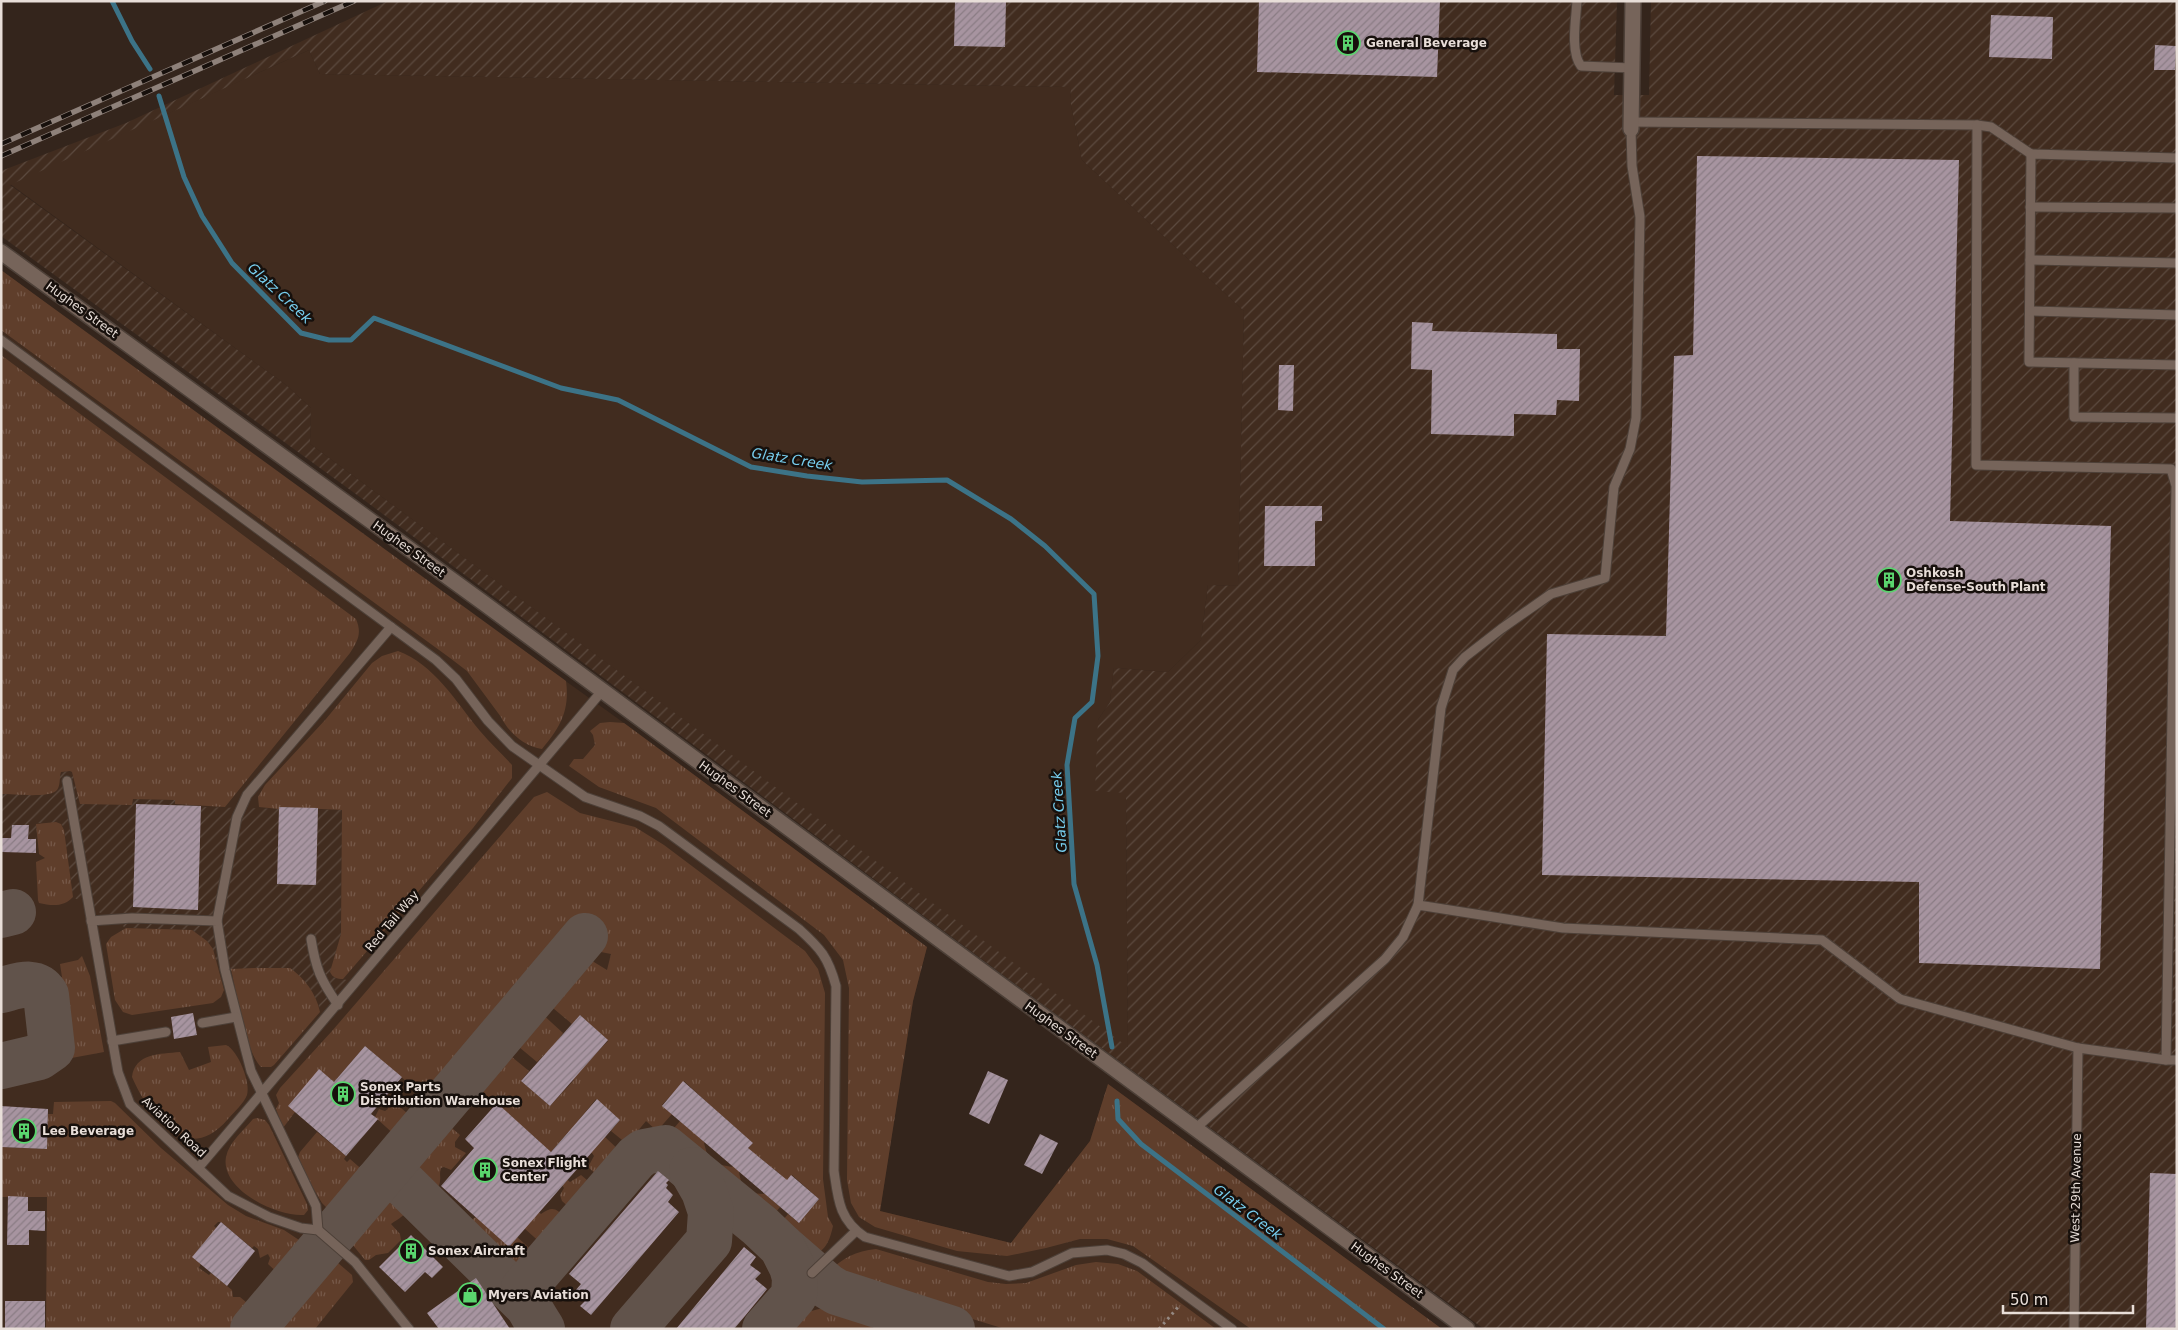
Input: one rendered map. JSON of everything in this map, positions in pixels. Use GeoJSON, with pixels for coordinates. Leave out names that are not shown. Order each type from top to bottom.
{"type":"FeatureCollection","features":[{"type":"Feature","properties":{"kind":"street"},"geometry":{"type":"LineString","coordinates":[[1631,126],[1633,1]]}},
{"type":"Feature","properties":{"kind":"street","name":"Hughes Street"},"geometry":{"type":"LineString","coordinates":[[1,252],[602,691],[1467,1329]]}},
{"type":"Feature","properties":{"kind":"lane"},"geometry":{"type":"LineString","coordinates":[[1577,1],[1575,49],[1576,58],[1581,66],[1632,68]]}},
{"type":"Feature","properties":{"kind":"lane"},"geometry":{"type":"LineString","coordinates":[[1978,125],[1976,465],[2171,469],[2176,486],[2166,1060]]}},
{"type":"Feature","properties":{"kind":"lane"},"geometry":{"type":"LineString","coordinates":[[1195,1129],[1385,959],[1403,937],[1418,905],[1441,708],[1454,670],[1465,657],[1550,594],[1605,578],[1614,487],[1630,449],[1636,418],[1640,217],[1632,166],[1631,126],[1978,125],[1991,127],[2031,154],[2177,158]]}},
{"type":"Feature","properties":{"kind":"lane"},"geometry":{"type":"LineString","coordinates":[[2031,154],[2029,362],[2177,365]]}},
{"type":"Feature","properties":{"kind":"lane"},"geometry":{"type":"LineString","coordinates":[[2030,207],[2177,208]]}},
{"type":"Feature","properties":{"kind":"lane"},"geometry":{"type":"LineString","coordinates":[[2030,260],[2177,263]]}},
{"type":"Feature","properties":{"kind":"lane"},"geometry":{"type":"LineString","coordinates":[[2030,311],[2177,315]]}},
{"type":"Feature","properties":{"kind":"lane"},"geometry":{"type":"LineString","coordinates":[[1,340],[436,660],[456,679],[488,721],[512,746],[585,797],[640,816],[659,826],[799,929],[819,948],[830,963],[836,986],[834,1171],[840,1209],[856,1231],[865,1237],[1009,1276],[1032,1272],[1072,1253],[1107,1250],[1124,1254],[1142,1263],[1232,1329]]}},
{"type":"Feature","properties":{"kind":"lane"},"geometry":{"type":"LineString","coordinates":[[2074,363],[2074,417],[2177,418]]}},
{"type":"Feature","properties":{"kind":"lane"},"geometry":{"type":"LineString","coordinates":[[318,1230],[316,1206],[251,1071],[225,970],[217,921],[237,817],[247,795],[391,627]]}},
{"type":"Feature","properties":{"kind":"lane","name":"Red Tail Way"},"geometry":{"type":"LineString","coordinates":[[199,1167],[602,691]]}},
{"type":"Feature","properties":{"kind":"lane","name":"Aviation Road"},"geometry":{"type":"LineString","coordinates":[[67,781],[118,1072],[130,1104],[228,1196],[245,1206],[301,1228],[318,1230],[355,1262],[408,1329]]}},
{"type":"Feature","properties":{"kind":"lane"},"geometry":{"type":"LineString","coordinates":[[1418,905],[1563,928],[1822,940],[1900,999],[2078,1048],[2177,1060]]}},
{"type":"Feature","properties":{"kind":"lane"},"geometry":{"type":"LineString","coordinates":[[91,922],[132,918],[217,921]]}},
{"type":"Feature","properties":{"kind":"lane"},"geometry":{"type":"LineString","coordinates":[[311,939],[319,974],[338,1004]]}},
{"type":"Feature","properties":{"kind":"lane"},"geometry":{"type":"LineString","coordinates":[[202,1024],[236,1017]]}},
{"type":"Feature","properties":{"kind":"lane"},"geometry":{"type":"LineString","coordinates":[[112,1041],[166,1032]]}},
{"type":"Feature","properties":{"kind":"lane","name":"West 29th Avenue"},"geometry":{"type":"LineString","coordinates":[[2074,1329],[2078,1048]]}},
{"type":"Feature","properties":{"kind":"lane"},"geometry":{"type":"LineString","coordinates":[[812,1273],[856,1231]]}},
{"type":"Feature","properties":{"kind":"path"},"geometry":{"type":"LineString","coordinates":[[1159,1329],[1187,1296]]}},
{"type":"Feature","properties":{"kind":"shaded area"},"geometry":{"type":"Polygon","coordinates":[[[388,1],[1617,1],[1614,95],[1649,95],[1651,1],[2177,1],[2177,1329],[1484,1329],[1053,1012],[364,500],[1,236],[1,171],[126,123],[388,1]],[[309,50],[10,185],[286,385],[311,408],[310,444],[1128,1047],[1126,793],[1095,791],[1098,720],[1110,702],[1114,668],[1168,672],[1201,640],[1208,585],[1238,586],[1244,311],[1082,160],[1070,100],[1071,87],[320,74],[309,50]]]}},
{"type":"Feature","properties":{"kind":"shaded area"},"geometry":{"type":"Polygon","coordinates":[[[309,50],[320,74],[1071,87],[1070,100],[1082,160],[1244,311],[1238,586],[1208,585],[1201,640],[1168,672],[1114,668],[1110,702],[1098,720],[1126,793],[1128,1048],[310,444],[311,408],[286,385],[10,184],[309,50]]]}},
{"type":"Feature","properties":{"kind":"shaded area"},"geometry":{"type":"Polygon","coordinates":[[[1,270],[310,497],[624,723],[927,947],[913,1001],[880,1211],[1011,1243],[1090,1141],[1108,1084],[1442,1329],[1,1329],[1,270]]]}},
{"type":"Feature","properties":{"kind":"shaded area"},"geometry":{"type":"Polygon","coordinates":[[[70,771],[132,805],[132,799],[175,800],[175,804],[201,807],[342,810],[341,934],[331,969],[332,977],[347,980],[320,1012],[318,1002],[290,968],[254,968],[220,971],[211,945],[192,930],[126,928],[73,897],[64,830],[63,826],[59,823],[37,823],[36,839],[28,839],[29,825],[12,825],[11,838],[2,838],[1,852],[1,794],[35,794],[61,772],[70,771]]]}},
{"type":"Feature","properties":{"kind":"green space"},"geometry":{"type":"Polygon","coordinates":[[[1,270],[566,681],[565,710],[559,726],[542,749],[523,742],[508,728],[467,671],[1,330],[1,270]]]}},
{"type":"Feature","properties":{"kind":"green space"},"geometry":{"type":"Polygon","coordinates":[[[1,355],[356,619],[359,629],[358,637],[350,653],[225,807],[175,804],[175,800],[133,799],[132,805],[80,804],[72,772],[70,771],[61,772],[59,787],[52,793],[38,795],[1,794],[1,355]]]}},
{"type":"Feature","properties":{"kind":"green space"},"geometry":{"type":"Polygon","coordinates":[[[398,651],[423,665],[444,685],[480,731],[512,765],[512,778],[473,828],[343,979],[339,979],[330,972],[341,934],[342,810],[259,807],[258,797],[265,785],[326,719],[372,663],[382,656],[398,651]]]}},
{"type":"Feature","properties":{"kind":"green space"},"geometry":{"type":"Polygon","coordinates":[[[600,723],[624,723],[927,947],[913,1001],[880,1211],[1011,1243],[1090,1141],[1108,1084],[1442,1329],[1251,1329],[1133,1246],[1107,1239],[1080,1239],[1007,1256],[957,1251],[875,1227],[859,1217],[851,1203],[847,1180],[849,988],[843,960],[824,935],[656,808],[599,787],[569,766],[574,759],[583,759],[595,745],[590,731],[600,723]]]}},
{"type":"Feature","properties":{"kind":"green space"},"geometry":{"type":"Polygon","coordinates":[[[547,792],[580,813],[635,827],[664,845],[805,951],[818,969],[825,993],[823,1179],[828,1217],[833,1226],[825,1247],[812,1256],[806,1258],[774,1231],[788,1214],[799,1223],[819,1199],[792,1175],[771,1199],[780,1207],[766,1224],[741,1204],[749,1193],[764,1194],[780,1174],[755,1154],[739,1172],[742,1187],[733,1197],[707,1175],[716,1164],[732,1167],[753,1143],[724,1118],[704,1143],[708,1158],[700,1168],[665,1139],[680,1121],[691,1130],[711,1106],[684,1081],[662,1105],[672,1114],[657,1131],[646,1121],[627,1144],[611,1131],[620,1120],[596,1099],[573,1127],[596,1147],[605,1137],[622,1153],[600,1178],[588,1167],[594,1156],[592,1153],[568,1132],[544,1160],[570,1182],[581,1175],[593,1185],[572,1210],[562,1201],[560,1195],[564,1188],[562,1185],[528,1154],[539,1141],[476,1086],[506,1052],[529,1071],[521,1081],[550,1106],[574,1080],[545,1054],[537,1062],[513,1042],[540,1012],[563,1033],[556,1043],[583,1067],[608,1041],[580,1015],[572,1024],[547,1003],[583,962],[589,959],[607,970],[611,954],[594,949],[600,941],[578,923],[427,1099],[365,1046],[334,1082],[319,1070],[289,1106],[295,1112],[283,1128],[276,1109],[279,1103],[276,1095],[280,1088],[332,1031],[534,797],[547,792]]]}},
{"type":"Feature","properties":{"kind":"green space"},"geometry":{"type":"Polygon","coordinates":[[[56,822],[61,824],[64,830],[73,897],[66,903],[53,905],[39,903],[38,900],[36,862],[45,858],[39,854],[36,824],[56,822]]]}},
{"type":"Feature","properties":{"kind":"green space"},"geometry":{"type":"Polygon","coordinates":[[[126,928],[192,930],[207,941],[213,949],[224,990],[221,997],[213,1003],[132,1015],[123,1012],[115,1000],[106,944],[111,937],[126,928]]]}},
{"type":"Feature","properties":{"kind":"green space"},"geometry":{"type":"Polygon","coordinates":[[[82,956],[90,976],[104,1052],[66,1059],[52,987],[55,980],[62,977],[60,964],[78,960],[82,956]]]}},
{"type":"Feature","properties":{"kind":"green space"},"geometry":{"type":"Polygon","coordinates":[[[290,968],[309,987],[316,999],[320,1012],[271,1067],[261,1067],[251,1049],[242,1021],[231,969],[290,968]]]}},
{"type":"Feature","properties":{"kind":"green space"},"geometry":{"type":"Polygon","coordinates":[[[226,1045],[235,1053],[245,1075],[248,1090],[244,1101],[213,1133],[198,1138],[184,1138],[171,1131],[159,1121],[140,1093],[132,1077],[134,1069],[138,1063],[150,1056],[180,1052],[189,1070],[211,1062],[208,1047],[226,1045]]]}},
{"type":"Feature","properties":{"kind":"green space"},"geometry":{"type":"Polygon","coordinates":[[[389,1098],[413,1118],[397,1137],[375,1117],[379,1109],[385,1111],[388,1109],[386,1102],[389,1098]]]}},
{"type":"Feature","properties":{"kind":"green space"},"geometry":{"type":"Polygon","coordinates":[[[111,1101],[161,1148],[228,1205],[246,1216],[284,1230],[302,1242],[301,1250],[280,1275],[268,1264],[270,1258],[268,1254],[260,1258],[258,1249],[254,1246],[252,1248],[221,1222],[214,1226],[216,1228],[199,1268],[209,1275],[211,1273],[232,1290],[233,1297],[240,1297],[253,1308],[235,1329],[46,1329],[47,1197],[1,1197],[1,1147],[47,1149],[48,1114],[53,1114],[54,1102],[111,1101]]]}},
{"type":"Feature","properties":{"kind":"green space"},"geometry":{"type":"Polygon","coordinates":[[[253,1119],[265,1120],[269,1125],[307,1204],[308,1210],[304,1215],[280,1211],[266,1206],[241,1190],[232,1180],[227,1169],[226,1157],[230,1146],[253,1119]]]}},
{"type":"Feature","properties":{"kind":"green space"},"geometry":{"type":"Polygon","coordinates":[[[446,1123],[460,1135],[455,1142],[455,1147],[466,1153],[451,1170],[444,1167],[441,1168],[439,1185],[430,1199],[411,1179],[409,1167],[446,1123]]]}},
{"type":"Feature","properties":{"kind":"green space"},"geometry":{"type":"Polygon","coordinates":[[[317,1132],[346,1156],[344,1159],[347,1162],[350,1159],[366,1173],[336,1209],[327,1208],[322,1203],[303,1171],[298,1157],[317,1132]]]}},
{"type":"Feature","properties":{"kind":"green space"},"geometry":{"type":"Polygon","coordinates":[[[510,1189],[541,1214],[554,1209],[566,1218],[543,1245],[524,1228],[510,1189]]]}},
{"type":"Feature","properties":{"kind":"green space"},"geometry":{"type":"Polygon","coordinates":[[[390,1192],[397,1194],[410,1205],[405,1214],[391,1224],[400,1234],[401,1240],[388,1253],[376,1255],[369,1260],[365,1260],[352,1244],[350,1237],[383,1196],[390,1192]]]}},
{"type":"Feature","properties":{"kind":"green space"},"geometry":{"type":"Polygon","coordinates":[[[477,1217],[509,1246],[517,1237],[535,1253],[517,1274],[504,1274],[461,1231],[477,1217]]]}},
{"type":"Feature","properties":{"kind":"green space"},"geometry":{"type":"Polygon","coordinates":[[[876,1249],[988,1282],[1006,1284],[1026,1283],[1076,1265],[1096,1262],[1118,1264],[1137,1271],[1216,1329],[1005,1329],[826,1274],[837,1264],[849,1257],[876,1249]]]}},
{"type":"Feature","properties":{"kind":"green space"},"geometry":{"type":"Polygon","coordinates":[[[333,1262],[338,1263],[352,1275],[353,1282],[315,1329],[271,1329],[324,1266],[333,1262]]]}},
{"type":"Feature","properties":{"kind":"green space"},"geometry":{"type":"Polygon","coordinates":[[[831,1307],[855,1314],[874,1329],[781,1329],[797,1316],[810,1311],[831,1307]]]}},
{"type":"Feature","properties":{"kind":"building"},"geometry":{"type":"Polygon","coordinates":[[[955,1],[1006,1],[1005,47],[954,46],[955,1]]]}},
{"type":"Feature","properties":{"kind":"building","name":"General Beverage"},"geometry":{"type":"Polygon","coordinates":[[[1259,1],[1440,1],[1437,77],[1257,72],[1259,1]]]}},
{"type":"Feature","properties":{"kind":"building"},"geometry":{"type":"Polygon","coordinates":[[[1991,15],[2053,17],[2052,59],[1989,57],[1991,15]]]}},
{"type":"Feature","properties":{"kind":"building"},"geometry":{"type":"Polygon","coordinates":[[[2155,45],[2176,46],[2175,70],[2154,70],[2155,45]]]}},
{"type":"Feature","properties":{"kind":"building","name":"Oshkosh Defense-South Plant"},"geometry":{"type":"Polygon","coordinates":[[[1697,156],[1959,160],[1950,521],[2111,526],[2100,969],[1919,963],[1919,882],[1542,875],[1547,634],[1666,636],[1674,356],[1693,355],[1697,156]]]}},
{"type":"Feature","properties":{"kind":"building"},"geometry":{"type":"Polygon","coordinates":[[[1412,322],[1433,323],[1432,331],[1557,334],[1557,349],[1580,349],[1579,401],[1557,400],[1556,415],[1514,414],[1514,436],[1431,434],[1432,370],[1411,369],[1412,322]]]}},
{"type":"Feature","properties":{"kind":"building"},"geometry":{"type":"Polygon","coordinates":[[[1279,365],[1294,365],[1293,411],[1278,410],[1279,365]]]}},
{"type":"Feature","properties":{"kind":"building"},"geometry":{"type":"Polygon","coordinates":[[[1265,506],[1322,506],[1322,521],[1315,521],[1315,566],[1264,566],[1265,506]]]}},
{"type":"Feature","properties":{"kind":"building"},"geometry":{"type":"Polygon","coordinates":[[[136,804],[201,806],[198,910],[133,907],[136,804]]]}},
{"type":"Feature","properties":{"kind":"building"},"geometry":{"type":"Polygon","coordinates":[[[279,807],[318,808],[316,885],[277,884],[279,807]]]}},
{"type":"Feature","properties":{"kind":"building"},"geometry":{"type":"Polygon","coordinates":[[[12,825],[29,825],[28,839],[36,839],[36,853],[2,852],[2,838],[11,838],[12,825]]]}},
{"type":"Feature","properties":{"kind":"building"},"geometry":{"type":"Polygon","coordinates":[[[193,1013],[197,1035],[174,1039],[171,1017],[193,1013]]]}},
{"type":"Feature","properties":{"kind":"building"},"geometry":{"type":"Polygon","coordinates":[[[580,1015],[608,1040],[550,1106],[521,1081],[580,1015]]]}},
{"type":"Feature","properties":{"kind":"building","name":"Sonex Parts Distribution Warehouse"},"geometry":{"type":"Polygon","coordinates":[[[365,1046],[402,1077],[371,1114],[378,1119],[346,1156],[288,1106],[319,1069],[334,1082],[365,1046]]]}},
{"type":"Feature","properties":{"kind":"building"},"geometry":{"type":"Polygon","coordinates":[[[988,1071],[1008,1080],[989,1124],[969,1114],[988,1071]]]}},
{"type":"Feature","properties":{"kind":"building"},"geometry":{"type":"Polygon","coordinates":[[[683,1081],[753,1143],[748,1148],[787,1180],[791,1175],[819,1199],[799,1223],[662,1106],[683,1081]]]}},
{"type":"Feature","properties":{"kind":"building"},"geometry":{"type":"Polygon","coordinates":[[[597,1099],[620,1120],[509,1247],[441,1186],[474,1148],[465,1139],[497,1103],[551,1152],[597,1099]]]}},
{"type":"Feature","properties":{"kind":"building","name":"Lee Beverage"},"geometry":{"type":"Polygon","coordinates":[[[1,1106],[48,1109],[47,1149],[1,1147],[1,1106]]]}},
{"type":"Feature","properties":{"kind":"building"},"geometry":{"type":"Polygon","coordinates":[[[1040,1134],[1058,1143],[1042,1174],[1024,1165],[1040,1134]]]}},
{"type":"Feature","properties":{"kind":"building"},"geometry":{"type":"Polygon","coordinates":[[[658,1171],[669,1180],[666,1183],[668,1185],[666,1188],[673,1195],[668,1202],[679,1212],[591,1315],[580,1306],[586,1300],[575,1291],[581,1284],[569,1274],[658,1171]]]}},
{"type":"Feature","properties":{"kind":"building"},"geometry":{"type":"Polygon","coordinates":[[[2150,1173],[2177,1174],[2177,1329],[2146,1329],[2150,1173]]]}},
{"type":"Feature","properties":{"kind":"building"},"geometry":{"type":"Polygon","coordinates":[[[8,1196],[28,1197],[28,1211],[45,1211],[45,1231],[29,1230],[29,1245],[7,1245],[8,1196]]]}},
{"type":"Feature","properties":{"kind":"building"},"geometry":{"type":"Polygon","coordinates":[[[221,1222],[255,1251],[227,1286],[192,1257],[221,1222]]]}},
{"type":"Feature","properties":{"kind":"building","name":"Sonex Aircraft"},"geometry":{"type":"Polygon","coordinates":[[[411,1235],[443,1267],[432,1278],[425,1272],[405,1292],[379,1267],[411,1235]]]}},
{"type":"Feature","properties":{"kind":"building"},"geometry":{"type":"Polygon","coordinates":[[[744,1247],[756,1257],[750,1265],[761,1273],[755,1279],[767,1289],[745,1316],[734,1329],[676,1329],[744,1247]]]}},
{"type":"Feature","properties":{"kind":"building","name":"Myers Aviation"},"geometry":{"type":"Polygon","coordinates":[[[476,1278],[510,1329],[439,1329],[427,1313],[476,1278]]]}},
{"type":"Feature","properties":{"kind":"building"},"geometry":{"type":"Polygon","coordinates":[[[5,1301],[45,1301],[45,1329],[5,1329],[5,1301]]]}},
{"type":"Feature","properties":{"kind":"waterway","name":"Glatz Creek"},"geometry":{"type":"LineString","coordinates":[[112,1],[132,41],[150,69]]}},
{"type":"Feature","properties":{"kind":"waterway","name":"Glatz Creek"},"geometry":{"type":"LineString","coordinates":[[159,96],[184,177],[202,216],[232,263],[301,333],[329,340],[351,340],[374,318],[561,388],[618,400],[751,467],[862,482],[947,480],[1011,519],[1045,546],[1094,594],[1098,656],[1092,702],[1075,718],[1067,765],[1074,884],[1097,965],[1112,1047]]}},
{"type":"Feature","properties":{"kind":"waterway","name":"Glatz Creek"},"geometry":{"type":"LineString","coordinates":[[1117,1101],[1118,1119],[1141,1144],[1384,1329]]}},
{"type":"Feature","properties":{"kind":"taxiway"},"geometry":{"type":"LineString","coordinates":[[1,915],[13,912]]}},
{"type":"Feature","properties":{"kind":"taxiway"},"geometry":{"type":"LineString","coordinates":[[253,1329],[585,936]]}},
{"type":"Feature","properties":{"kind":"taxiway"},"geometry":{"type":"LineString","coordinates":[[1,990],[20,985],[37,986],[42,990],[46,995],[52,1048],[39,1057],[1,1066]]}},
{"type":"Feature","properties":{"kind":"taxiway"},"geometry":{"type":"LineString","coordinates":[[542,1329],[528,1304],[524,1288],[636,1158],[644,1152],[665,1148],[760,1226],[782,1247],[795,1278],[794,1296],[765,1329]]}},
{"type":"Feature","properties":{"kind":"taxiway"},"geometry":{"type":"LineString","coordinates":[[633,1329],[709,1241],[711,1212],[704,1191],[692,1170]]}},
{"type":"Feature","properties":{"kind":"taxiway"},"geometry":{"type":"LineString","coordinates":[[377,1182],[392,1179],[405,1185],[529,1307]]}},
{"type":"Feature","properties":{"kind":"taxiway"},"geometry":{"type":"LineString","coordinates":[[782,1247],[827,1286],[837,1292],[952,1329]]}},
{"type":"Feature","properties":{"kind":"railway"},"geometry":{"type":"LineString","coordinates":[[1,144],[325,1]]}},
{"type":"Feature","properties":{"kind":"railway"},"geometry":{"type":"LineString","coordinates":[[1,156],[354,1]]}},
{"type":"Feature","properties":{"kind":"place","name":"General Beverage"},"geometry":{"type":"Point","coordinates":[1348,43]}},
{"type":"Feature","properties":{"kind":"place","name":"Oshkosh Defense-South Plant"},"geometry":{"type":"Point","coordinates":[1889,580]}},
{"type":"Feature","properties":{"kind":"place","name":"Sonex Parts Distribution Warehouse"},"geometry":{"type":"Point","coordinates":[343,1094]}},
{"type":"Feature","properties":{"kind":"place","name":"Lee Beverage"},"geometry":{"type":"Point","coordinates":[24,1131]}},
{"type":"Feature","properties":{"kind":"place","name":"Sonex Flight Center"},"geometry":{"type":"Point","coordinates":[485,1170]}},
{"type":"Feature","properties":{"kind":"place","name":"Sonex Aircraft"},"geometry":{"type":"Point","coordinates":[411,1251]}},
{"type":"Feature","properties":{"kind":"place","name":"Myers Aviation"},"geometry":{"type":"Point","coordinates":[470,1295]}}]}
